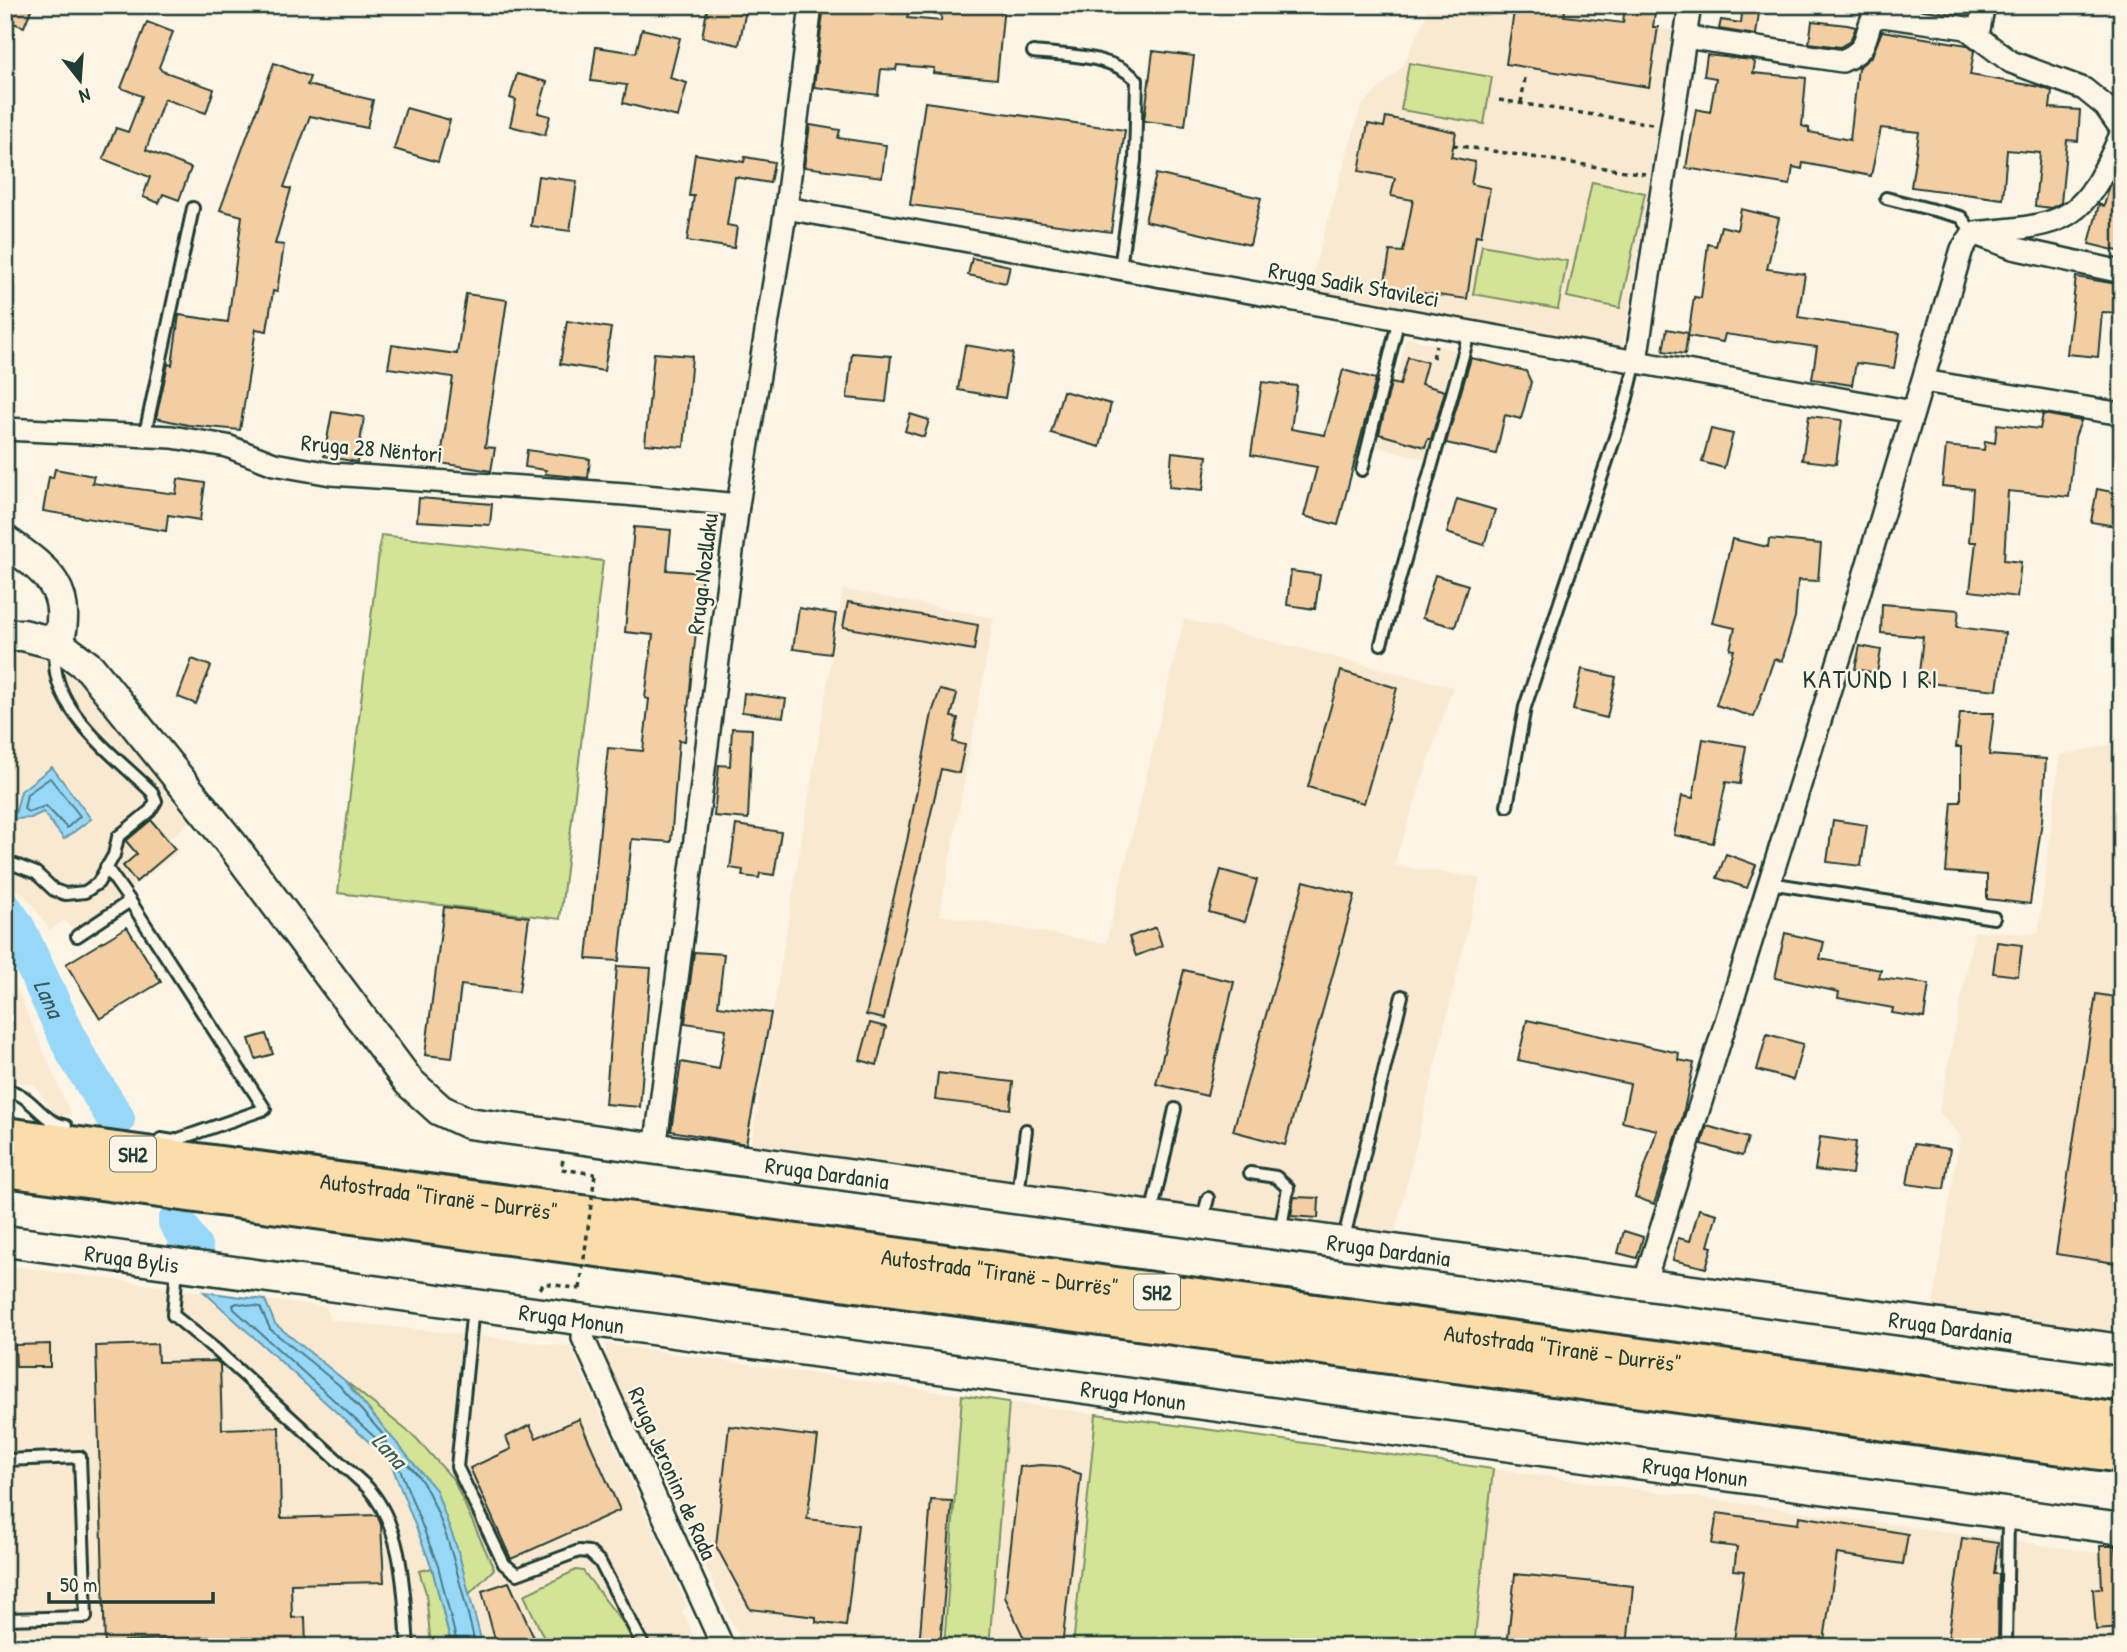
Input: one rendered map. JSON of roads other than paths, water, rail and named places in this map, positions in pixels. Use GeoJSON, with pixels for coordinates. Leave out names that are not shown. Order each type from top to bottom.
{"type":"FeatureCollection","features":[{"type":"Feature","properties":{"kind":"highway","name":"Autostrada \"Tiranë - Durrës\""},"geometry":{"type":"LineString","coordinates":[[5,1137],[77,1137],[191,1161],[2122,1423]]}},
{"type":"Feature","properties":{"kind":"highway","name":"Autostrada \"Tiranë - Durrës\""},"geometry":{"type":"LineString","coordinates":[[5,1167],[2122,1453]]}},
{"type":"Feature","properties":{"kind":"main road"},"geometry":{"type":"LineString","coordinates":[[5,541],[56,584],[63,602],[63,625],[58,644],[23,635],[5,635]]}},
{"type":"Feature","properties":{"kind":"main road","name":"Rruga Dardania"},"geometry":{"type":"LineString","coordinates":[[58,644],[90,668],[139,726],[384,1045],[409,1082],[440,1110],[480,1126],[1150,1217],[1205,1211],[1280,1235],[2122,1350]]}},
{"type":"Feature","properties":{"kind":"main road","name":"Rruga Bylis"},"geometry":{"type":"LineString","coordinates":[[5,1241],[260,1276]]}},
{"type":"Feature","properties":{"kind":"main road","name":"Rruga Monun"},"geometry":{"type":"LineString","coordinates":[[260,1276],[2122,1529]]}},
{"type":"Feature","properties":{"kind":"street","name":"Rruga Nozllaku"},"geometry":{"type":"LineString","coordinates":[[655,1150],[738,505],[786,208],[811,5]]}},
{"type":"Feature","properties":{"kind":"street"},"geometry":{"type":"LineString","coordinates":[[1636,361],[1690,5]]}},
{"type":"Feature","properties":{"kind":"street"},"geometry":{"type":"LineString","coordinates":[[1978,34],[1984,5]]}},
{"type":"Feature","properties":{"kind":"street"},"geometry":{"type":"LineString","coordinates":[[1644,1284],[1962,249],[1973,233],[2050,223],[2072,214],[2093,192],[2122,131],[2105,106],[2084,89],[2011,62],[1978,34],[1966,28],[1883,16],[1872,19],[1865,45],[1858,54],[1842,61],[1685,37]]}},
{"type":"Feature","properties":{"kind":"street","name":"Rruga Sadik Stavileci"},"geometry":{"type":"LineString","coordinates":[[786,208],[1913,412]]}},
{"type":"Feature","properties":{"kind":"street"},"geometry":{"type":"LineString","coordinates":[[1973,233],[2013,248],[2122,272]]}},
{"type":"Feature","properties":{"kind":"street"},"geometry":{"type":"LineString","coordinates":[[1923,381],[2122,414]]}},
{"type":"Feature","properties":{"kind":"street","name":"Rruga 28 Nëntori"},"geometry":{"type":"LineString","coordinates":[[5,429],[145,434],[227,446],[274,464],[331,474],[625,494],[738,505]]}},
{"type":"Feature","properties":{"kind":"street","name":"Rruga Jeronim de Rada"},"geometry":{"type":"LineString","coordinates":[[584,1320],[583,1338],[723,1647]]}},
{"type":"Feature","properties":{"kind":"lane"},"geometry":{"type":"LineString","coordinates":[[1033,52],[1111,63],[1128,71],[1138,80],[1135,161],[1120,268]]}},
{"type":"Feature","properties":{"kind":"lane"},"geometry":{"type":"LineString","coordinates":[[1886,198],[1961,217],[1973,233]]}},
{"type":"Feature","properties":{"kind":"lane"},"geometry":{"type":"LineString","coordinates":[[145,434],[193,208]]}},
{"type":"Feature","properties":{"kind":"lane"},"geometry":{"type":"LineString","coordinates":[[1362,470],[1399,318]]}},
{"type":"Feature","properties":{"kind":"lane"},"geometry":{"type":"LineString","coordinates":[[1381,643],[1470,331]]}},
{"type":"Feature","properties":{"kind":"lane"},"geometry":{"type":"LineString","coordinates":[[1507,806],[1525,707],[1620,422],[1636,361]]}},
{"type":"Feature","properties":{"kind":"lane"},"geometry":{"type":"LineString","coordinates":[[5,862],[36,873],[54,890],[65,894],[85,892],[98,883],[114,855],[118,838],[150,811],[156,801],[152,792],[73,714],[60,684],[55,657],[58,644]]}},
{"type":"Feature","properties":{"kind":"lane"},"geometry":{"type":"LineString","coordinates":[[106,867],[265,1109],[173,1141],[146,1137]]}},
{"type":"Feature","properties":{"kind":"lane"},"geometry":{"type":"LineString","coordinates":[[1769,883],[1993,918]]}},
{"type":"Feature","properties":{"kind":"lane"},"geometry":{"type":"LineString","coordinates":[[77,936],[130,901]]}},
{"type":"Feature","properties":{"kind":"lane"},"geometry":{"type":"LineString","coordinates":[[1343,1243],[1402,996]]}},
{"type":"Feature","properties":{"kind":"lane"},"geometry":{"type":"LineString","coordinates":[[5,1090],[19,1091],[53,1124],[77,1137]]}},
{"type":"Feature","properties":{"kind":"lane"},"geometry":{"type":"LineString","coordinates":[[1150,1217],[1175,1109]]}},
{"type":"Feature","properties":{"kind":"lane"},"geometry":{"type":"LineString","coordinates":[[1017,1199],[1026,1130]]}},
{"type":"Feature","properties":{"kind":"lane"},"geometry":{"type":"LineString","coordinates":[[1250,1173],[1276,1177],[1288,1188],[1280,1235]]}},
{"type":"Feature","properties":{"kind":"lane"},"geometry":{"type":"LineString","coordinates":[[177,1265],[173,1315],[216,1350],[367,1487],[384,1509],[397,1552],[408,1647]]}},
{"type":"Feature","properties":{"kind":"lane"},"geometry":{"type":"LineString","coordinates":[[473,1304],[457,1467],[504,1564],[517,1574],[579,1551],[589,1552],[600,1562],[644,1647]]}},
{"type":"Feature","properties":{"kind":"lane"},"geometry":{"type":"LineString","coordinates":[[5,1460],[80,1457],[86,1617],[5,1619]]}},
{"type":"Feature","properties":{"kind":"lane"},"geometry":{"type":"LineString","coordinates":[[2006,1647],[2006,1542],[2009,1514]]}},
{"type":"Feature","properties":{"kind":"water"},"geometry":{"type":"Polygon","coordinates":[[[52,767],[91,819],[64,839],[43,812],[31,818],[14,819],[21,791],[52,767]]]}},
{"type":"Feature","properties":{"kind":"water"},"geometry":{"type":"Polygon","coordinates":[[[204,1292],[265,1300],[275,1324],[344,1380],[436,1490],[458,1551],[483,1647],[452,1647],[432,1568],[390,1461],[204,1292]]]}},
{"type":"Feature","properties":{"kind":"waterway","name":"Lana"},"geometry":{"type":"LineString","coordinates":[[5,911],[16,927],[75,1053],[116,1119]]}},
{"type":"Feature","properties":{"kind":"waterway","name":"Lana"},"geometry":{"type":"LineString","coordinates":[[177,1222],[194,1249]]}},
{"type":"Feature","properties":{"kind":"district","name":"KATUND I RI"},"geometry":{"type":"Point","coordinates":[1871,678]}}]}
